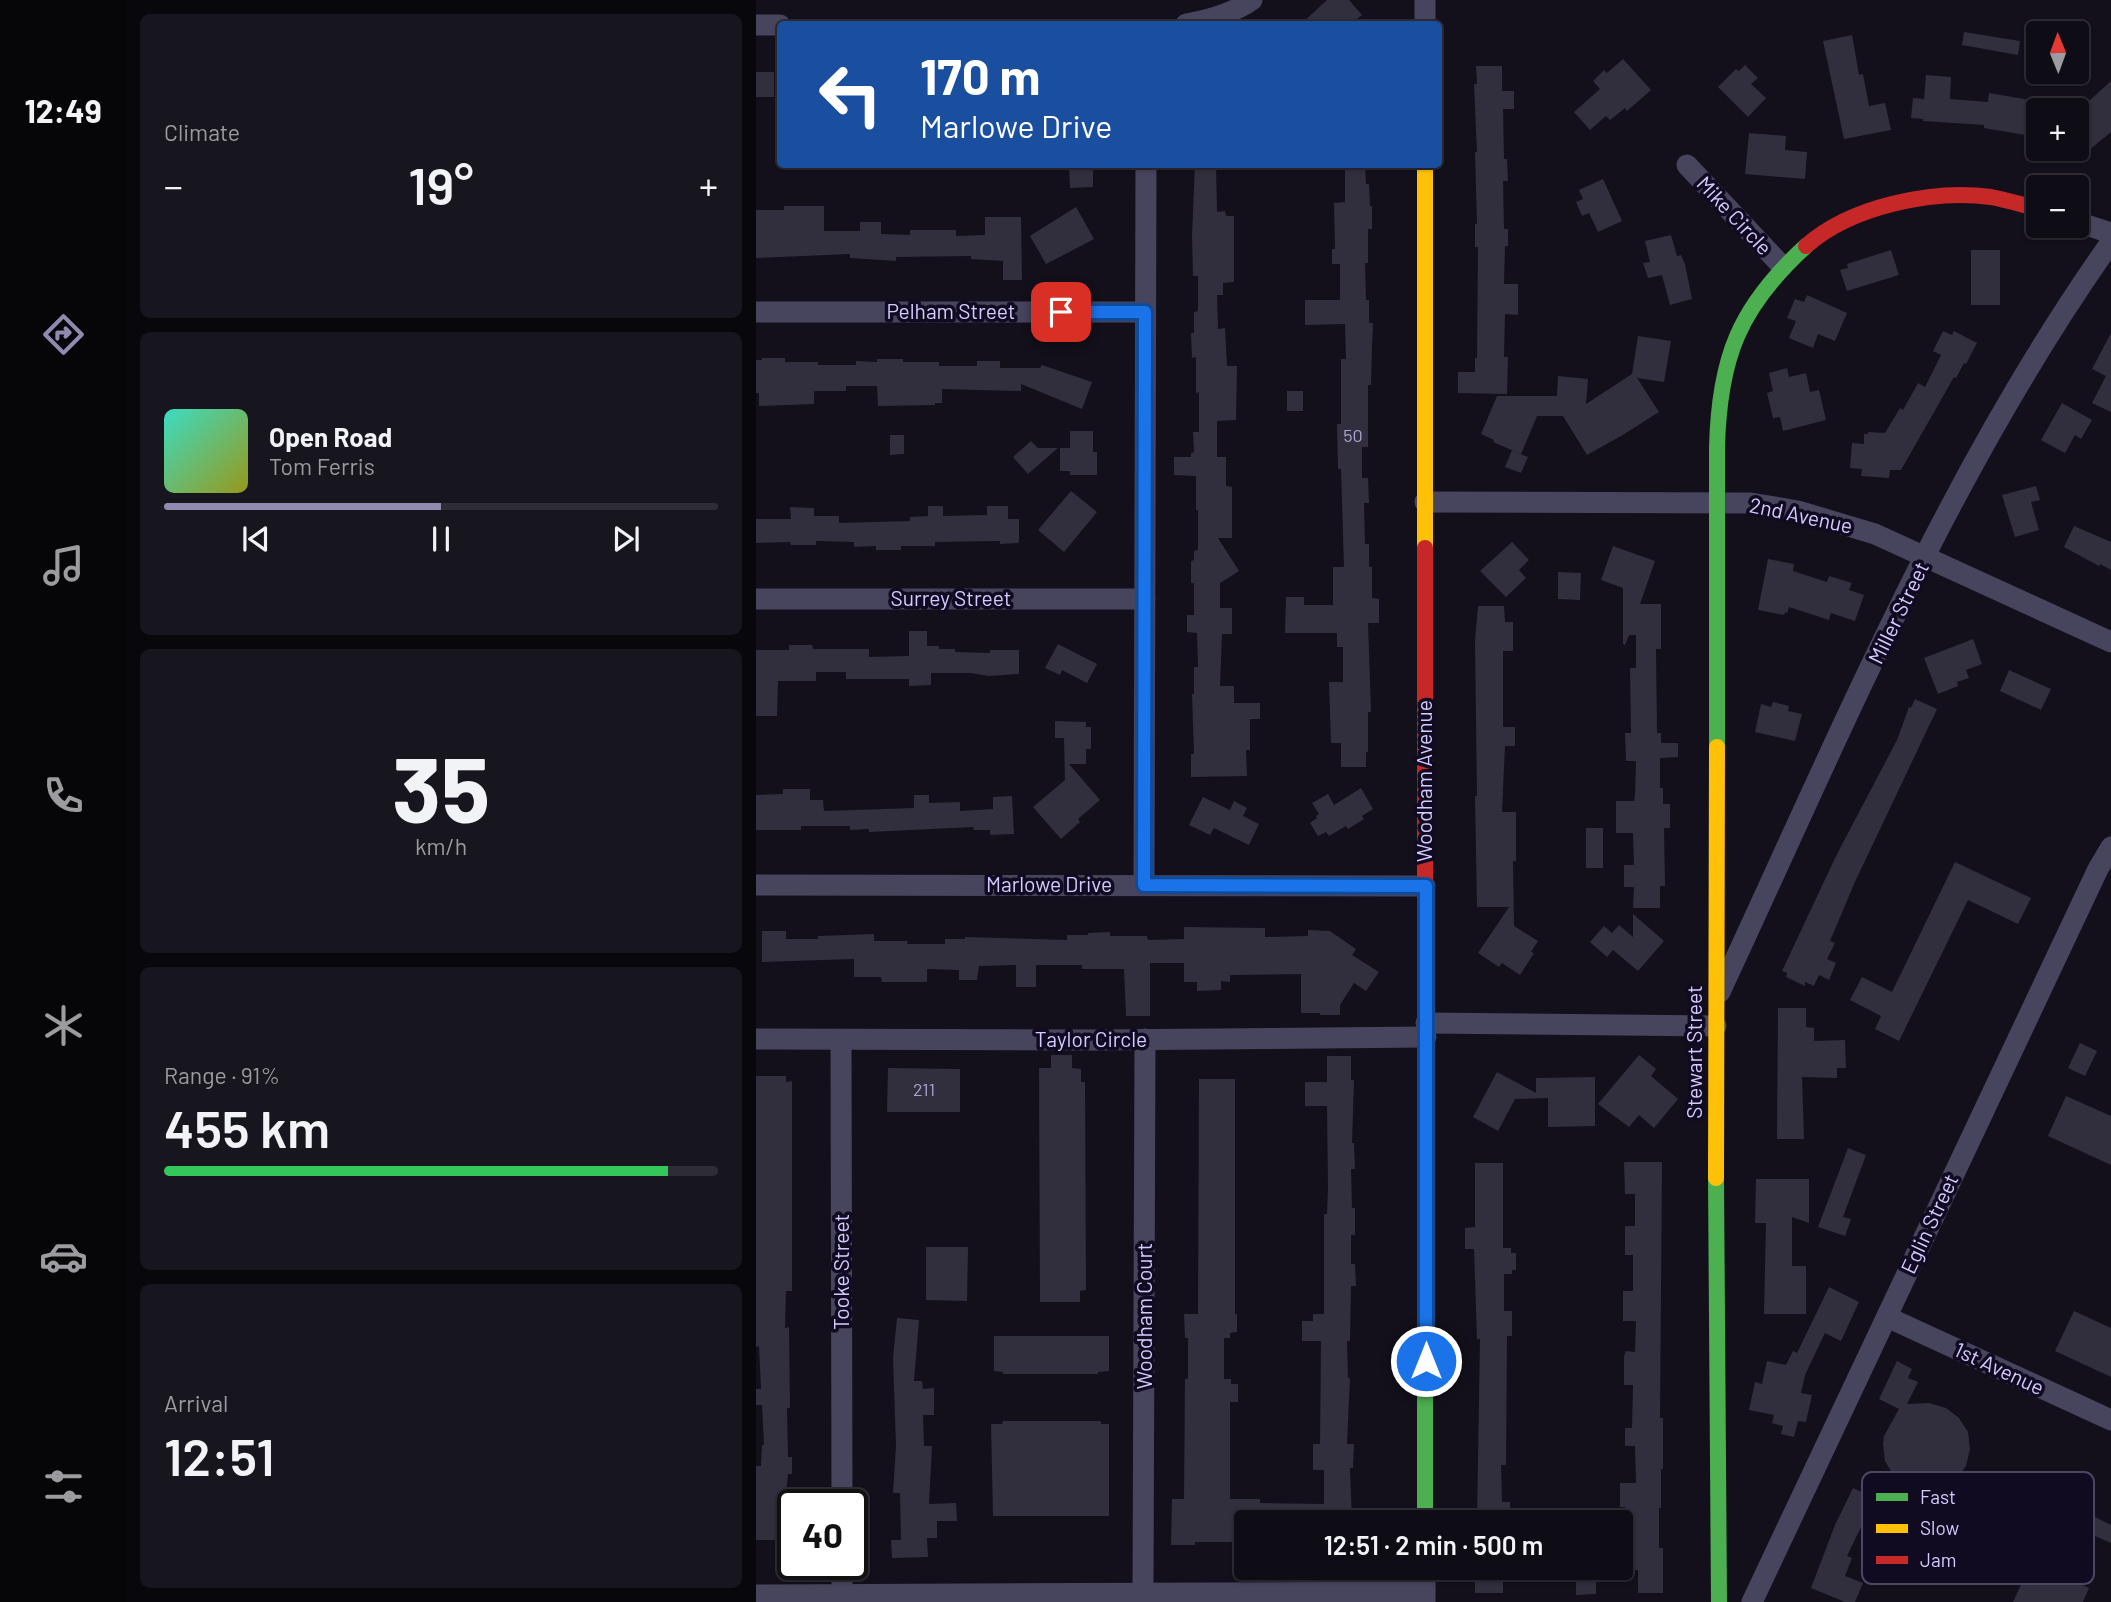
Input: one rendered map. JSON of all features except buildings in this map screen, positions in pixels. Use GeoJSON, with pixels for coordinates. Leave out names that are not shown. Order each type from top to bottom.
{"type":"FeatureCollection","features":[{"type":"Feature","properties":{"kind":"street"},"geometry":{"type":"LineString","coordinates":[[1206,21],[1234,11],[1252,0]]}},
{"type":"Feature","properties":{"kind":"street"},"geometry":{"type":"LineString","coordinates":[[1425,0],[1425,21]]}},
{"type":"Feature","properties":{"kind":"street"},"geometry":{"type":"LineString","coordinates":[[756,25],[777,25]]}},
{"type":"Feature","properties":{"kind":"street","name":"Mike Circle"},"geometry":{"type":"LineString","coordinates":[[1687,165],[1782,266]]}},
{"type":"Feature","properties":{"kind":"street"},"geometry":{"type":"LineString","coordinates":[[1144,885],[1146,168]]}},
{"type":"Feature","properties":{"kind":"street","name":"Woodham Avenue"},"geometry":{"type":"LineString","coordinates":[[1425,168],[1425,1510]]}},
{"type":"Feature","properties":{"kind":"street","name":"Stewart Street"},"geometry":{"type":"LineString","coordinates":[[1719,1602],[1717,502],[1719,417],[1728,358],[1752,308],[1782,266],[1819,236],[1841,223],[1896,201],[1960,194],[1998,198],[2026,206]]}},
{"type":"Feature","properties":{"kind":"street"},"geometry":{"type":"LineString","coordinates":[[2089,226],[2111,233]]}},
{"type":"Feature","properties":{"kind":"street","name":"Miller Street"},"geometry":{"type":"LineString","coordinates":[[1716,1000],[1926,556],[1973,463],[2014,391],[2111,242]]}},
{"type":"Feature","properties":{"kind":"street","name":"Pelham Street"},"geometry":{"type":"LineString","coordinates":[[756,312],[1145,312]]}},
{"type":"Feature","properties":{"kind":"street","name":"2nd Avenue"},"geometry":{"type":"LineString","coordinates":[[1425,502],[1717,502],[1751,503],[1798,511],[1875,534],[2111,642]]}},
{"type":"Feature","properties":{"kind":"street","name":"Surrey Street"},"geometry":{"type":"LineString","coordinates":[[756,599],[1145,600]]}},
{"type":"Feature","properties":{"kind":"street","name":"Eglin Street"},"geometry":{"type":"LineString","coordinates":[[1752,1602],[1974,1128],[2111,847]]}},
{"type":"Feature","properties":{"kind":"street","name":"Marlowe Drive"},"geometry":{"type":"LineString","coordinates":[[756,885],[1426,886]]}},
{"type":"Feature","properties":{"kind":"street","name":"Taylor Circle"},"geometry":{"type":"LineString","coordinates":[[756,1040],[1145,1039],[1426,1030],[1716,1026]]}},
{"type":"Feature","properties":{"kind":"street","name":"Woodham Court"},"geometry":{"type":"LineString","coordinates":[[1143,1594],[1145,1039]]}},
{"type":"Feature","properties":{"kind":"street","name":"Tooke Street"},"geometry":{"type":"LineString","coordinates":[[841,1040],[842,1489]]}},
{"type":"Feature","properties":{"kind":"street","name":"1st Avenue"},"geometry":{"type":"LineString","coordinates":[[1887,1317],[2111,1420]]}},
{"type":"Feature","properties":{"kind":"street"},"geometry":{"type":"LineString","coordinates":[[842,1580],[842,1598]]}},
{"type":"Feature","properties":{"kind":"street"},"geometry":{"type":"LineString","coordinates":[[756,1595],[842,1598],[1143,1594],[1425,1597]]}},
{"type":"Feature","properties":{"kind":"traffic: fast"},"geometry":{"type":"LineString","coordinates":[[1717,747],[1717,448],[1722,387],[1737,336],[1749,313],[1764,291],[1806,246]]}},
{"type":"Feature","properties":{"kind":"traffic: fast"},"geometry":{"type":"LineString","coordinates":[[1716,1178],[1719,1602]]}},
{"type":"Feature","properties":{"kind":"traffic: fast"},"geometry":{"type":"LineString","coordinates":[[1425,1240],[1425,1510]]}},
{"type":"Feature","properties":{"kind":"traffic: slow"},"geometry":{"type":"LineString","coordinates":[[1425,168],[1425,548]]}},
{"type":"Feature","properties":{"kind":"traffic: slow"},"geometry":{"type":"LineString","coordinates":[[1716,1178],[1717,747]]}},
{"type":"Feature","properties":{"kind":"traffic: slow"},"geometry":{"type":"LineString","coordinates":[[1425,905],[1425,1240]]}},
{"type":"Feature","properties":{"kind":"traffic: jam"},"geometry":{"type":"LineString","coordinates":[[1806,246],[1846,220],[1919,198],[1969,195],[1991,197],[2026,206]]}},
{"type":"Feature","properties":{"kind":"traffic: jam"},"geometry":{"type":"LineString","coordinates":[[1425,548],[1425,905]]}},
{"type":"Feature","properties":{"kind":"route"},"geometry":{"type":"LineString","coordinates":[[1061,312],[1145,312],[1144,885],[1426,886],[1426,1361]]}}]}
